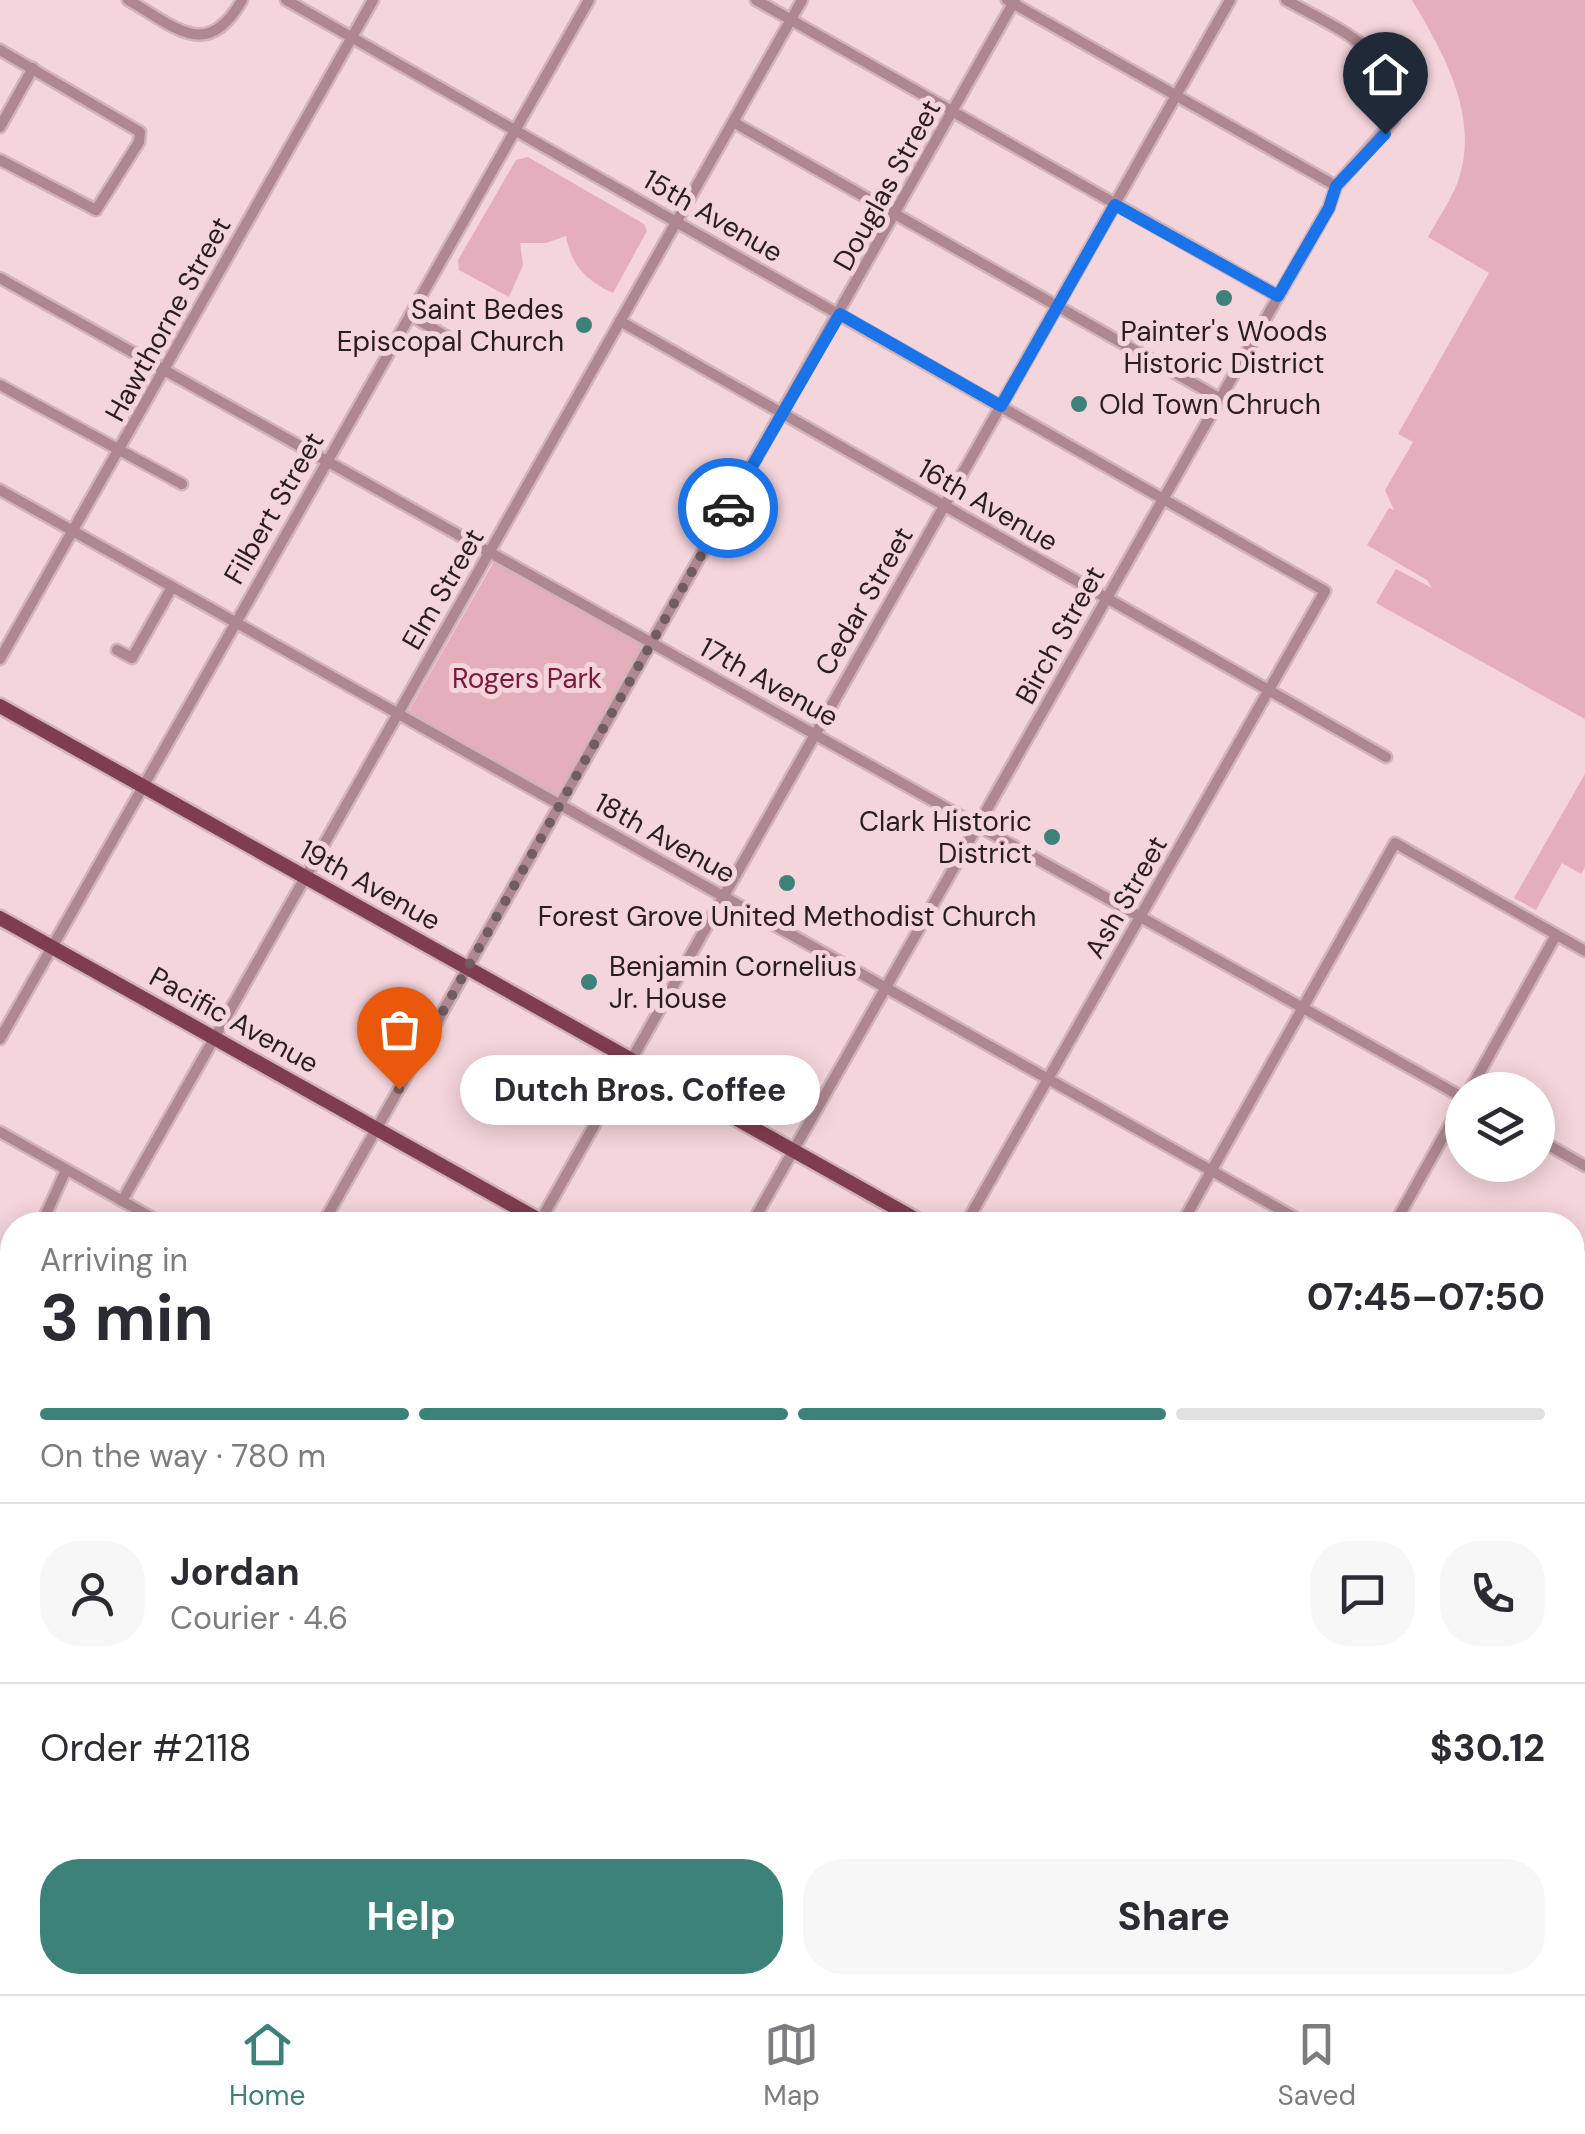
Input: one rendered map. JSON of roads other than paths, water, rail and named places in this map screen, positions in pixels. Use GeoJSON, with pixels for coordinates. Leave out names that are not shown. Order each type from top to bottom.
{"type":"FeatureCollection","features":[{"type":"Feature","properties":{"kind":"main road","name":"19th Avenue"},"geometry":{"type":"LineString","coordinates":[[0,706],[903,1212]]}},
{"type":"Feature","properties":{"kind":"main road","name":"Pacific Avenue"},"geometry":{"type":"LineString","coordinates":[[0,918],[521,1212]]}},
{"type":"Feature","properties":{"kind":"street"},"geometry":{"type":"LineString","coordinates":[[128,0],[182,31],[209,35],[226,27],[242,0]]}},
{"type":"Feature","properties":{"kind":"street","name":"15th Avenue"},"geometry":{"type":"LineString","coordinates":[[286,0],[1326,591]]}},
{"type":"Feature","properties":{"kind":"street","name":"Hawthorne Street"},"geometry":{"type":"LineString","coordinates":[[0,659],[373,0]]}},
{"type":"Feature","properties":{"kind":"street","name":"Filbert Street"},"geometry":{"type":"LineString","coordinates":[[0,1039],[589,0]]}},
{"type":"Feature","properties":{"kind":"street"},"geometry":{"type":"LineString","coordinates":[[756,0],[1278,296]]}},
{"type":"Feature","properties":{"kind":"street","name":"Elm Street"},"geometry":{"type":"LineString","coordinates":[[122,1201],[802,0]]}},
{"type":"Feature","properties":{"kind":"street","name":"Cedar Street"},"geometry":{"type":"LineString","coordinates":[[549,1212],[722,896],[1230,0]]}},
{"type":"Feature","properties":{"kind":"street","name":"Birch Street"},"geometry":{"type":"LineString","coordinates":[[759,1212],[1329,208],[1336,186],[1394,120],[1398,94],[1387,73],[1360,42],[1286,0]]}},
{"type":"Feature","properties":{"kind":"street"},"geometry":{"type":"LineString","coordinates":[[1012,1],[1336,186]]}},
{"type":"Feature","properties":{"kind":"street","name":"Douglas Street"},"geometry":{"type":"LineString","coordinates":[[329,1212],[954,112],[1012,1]]}},
{"type":"Feature","properties":{"kind":"street"},"geometry":{"type":"LineString","coordinates":[[0,50],[140,132],[130,157],[96,210],[0,160]]}},
{"type":"Feature","properties":{"kind":"street"},"geometry":{"type":"LineString","coordinates":[[0,126],[33,68]]}},
{"type":"Feature","properties":{"kind":"street"},"geometry":{"type":"LineString","coordinates":[[733,122],[1219,398]]}},
{"type":"Feature","properties":{"kind":"street","name":"17th Avenue"},"geometry":{"type":"LineString","coordinates":[[0,278],[1445,1090]]}},
{"type":"Feature","properties":{"kind":"street"},"geometry":{"type":"LineString","coordinates":[[410,315],[454,341]]}},
{"type":"Feature","properties":{"kind":"street","name":"16th Avenue"},"geometry":{"type":"LineString","coordinates":[[620,322],[1386,757]]}},
{"type":"Feature","properties":{"kind":"street"},"geometry":{"type":"LineString","coordinates":[[0,385],[182,484]]}},
{"type":"Feature","properties":{"kind":"street","name":"18th Avenue"},"geometry":{"type":"LineString","coordinates":[[0,490],[1284,1212]]}},
{"type":"Feature","properties":{"kind":"street"},"geometry":{"type":"LineString","coordinates":[[117,650],[132,658],[172,587]]}},
{"type":"Feature","properties":{"kind":"street","name":"Ash Street"},"geometry":{"type":"LineString","coordinates":[[973,1212],[1326,591]]}},
{"type":"Feature","properties":{"kind":"street"},"geometry":{"type":"LineString","coordinates":[[1189,1212],[1395,843],[1585,952]]}},
{"type":"Feature","properties":{"kind":"street"},"geometry":{"type":"LineString","coordinates":[[1480,1072],[1556,935]]}},
{"type":"Feature","properties":{"kind":"street"},"geometry":{"type":"LineString","coordinates":[[1401,1212],[1445,1131]]}},
{"type":"Feature","properties":{"kind":"street"},"geometry":{"type":"LineString","coordinates":[[0,1132],[142,1212]]}},
{"type":"Feature","properties":{"kind":"street"},"geometry":{"type":"LineString","coordinates":[[1555,1149],[1585,1166]]}},
{"type":"Feature","properties":{"kind":"street"},"geometry":{"type":"LineString","coordinates":[[47,1212],[66,1170]]}},
{"type":"Feature","properties":{"kind":"place","name":"Painter's Woods Historic District"},"geometry":{"type":"Point","coordinates":[1224,298]}},
{"type":"Feature","properties":{"kind":"place","name":"Saint Bedes Episcopal Church"},"geometry":{"type":"Point","coordinates":[584,325]}},
{"type":"Feature","properties":{"kind":"place","name":"Old Town Chruch"},"geometry":{"type":"Point","coordinates":[1079,404]}},
{"type":"Feature","properties":{"kind":"place","name":"Clark Historic District"},"geometry":{"type":"Point","coordinates":[1052,837]}},
{"type":"Feature","properties":{"kind":"place","name":"Forest Grove United Methodist Church"},"geometry":{"type":"Point","coordinates":[787,883]}},
{"type":"Feature","properties":{"kind":"place","name":"Benjamin Cornelius Jr. House"},"geometry":{"type":"Point","coordinates":[589,982]}},
{"type":"Feature","properties":{"kind":"place","name":"Dutch Bros. Coffee"},"geometry":{"type":"Point","coordinates":[399,1089]}},
{"type":"Feature","properties":{"kind":"park label","name":"Rogers Park"},"geometry":{"type":"Point","coordinates":[527,678]}}]}
